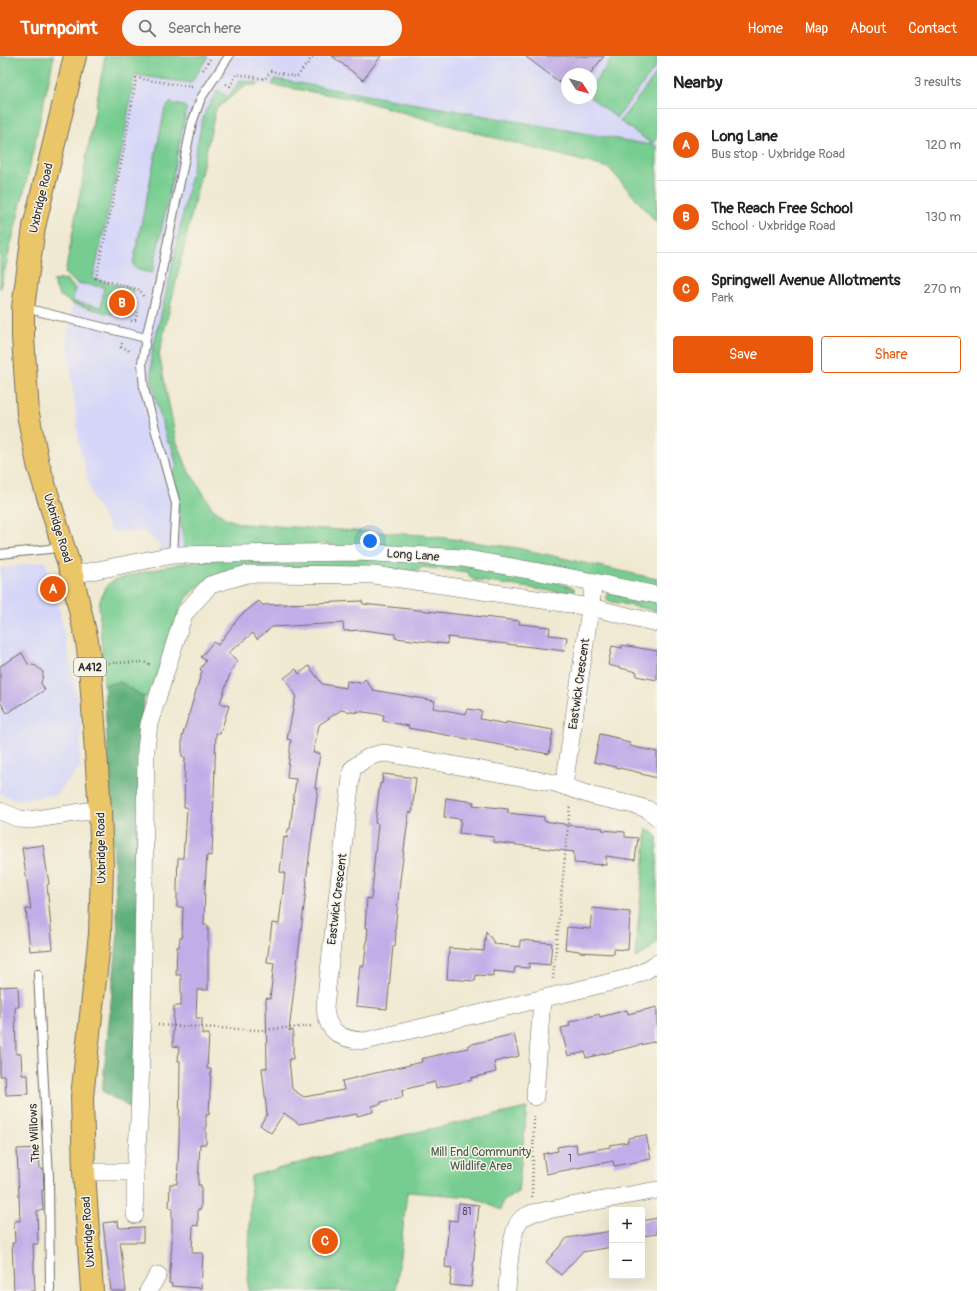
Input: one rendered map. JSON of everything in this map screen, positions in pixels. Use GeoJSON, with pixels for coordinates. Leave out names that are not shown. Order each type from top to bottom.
{"type":"FeatureCollection","features":[{"type":"Feature","properties":{"kind":"main road","name":"Uxbridge Road"},"geometry":{"type":"LineString","coordinates":[[75,56],[34,227],[23,308],[24,376],[28,414],[38,464],[72,575],[87,641],[90,664],[100,811],[102,868],[100,934],[82,1097],[84,1172],[92,1291]]}},
{"type":"Feature","properties":{"kind":"street","name":"Long Lane"},"geometry":{"type":"LineString","coordinates":[[72,575],[173,555],[359,552],[462,558],[657,595]]}},
{"type":"Feature","properties":{"kind":"street","name":"Long Lane"},"geometry":{"type":"LineString","coordinates":[[165,673],[184,614],[210,585],[247,574],[374,574],[590,607],[657,622]]}},
{"type":"Feature","properties":{"kind":"street","name":"Eastwick Crescent"},"geometry":{"type":"LineString","coordinates":[[568,787],[594,582]]}},
{"type":"Feature","properties":{"kind":"street"},"geometry":{"type":"LineString","coordinates":[[135,1214],[135,1172],[139,1121],[142,1025],[146,749],[149,724],[165,673]]}},
{"type":"Feature","properties":{"kind":"street","name":"Eastwick Crescent"},"geometry":{"type":"LineString","coordinates":[[329,1024],[325,1015],[325,1006],[352,769],[368,757],[385,753],[554,784],[568,787],[593,796],[634,805],[646,809],[657,817]]}},
{"type":"Feature","properties":{"kind":"street"},"geometry":{"type":"LineString","coordinates":[[0,811],[20,819],[30,820],[88,811],[100,811]]}},
{"type":"Feature","properties":{"kind":"street"},"geometry":{"type":"LineString","coordinates":[[329,1024],[336,1033],[343,1038],[365,1041],[628,978],[657,964]]}},
{"type":"Feature","properties":{"kind":"street"},"geometry":{"type":"LineString","coordinates":[[535,1097],[548,997]]}},
{"type":"Feature","properties":{"kind":"street"},"geometry":{"type":"LineString","coordinates":[[84,1172],[135,1172]]}},
{"type":"Feature","properties":{"kind":"street"},"geometry":{"type":"LineString","coordinates":[[507,1291],[512,1242],[516,1229],[526,1216],[657,1190]]}},
{"type":"Feature","properties":{"kind":"street"},"geometry":{"type":"LineString","coordinates":[[148,1291],[158,1275]]}},
{"type":"Feature","properties":{"kind":"lane"},"geometry":{"type":"LineString","coordinates":[[173,555],[176,504],[144,389],[142,363],[192,123],[201,98],[229,56]]}},
{"type":"Feature","properties":{"kind":"lane"},"geometry":{"type":"LineString","coordinates":[[23,308],[146,338]]}},
{"type":"Feature","properties":{"kind":"lane"},"geometry":{"type":"LineString","coordinates":[[0,554],[64,546]]}},
{"type":"Feature","properties":{"kind":"lane","name":"The Willows"},"geometry":{"type":"LineString","coordinates":[[38,974],[49,1177],[50,1291]]}},
{"type":"Feature","properties":{"kind":"path"},"geometry":{"type":"LineString","coordinates":[[199,76],[210,56]]}},
{"type":"Feature","properties":{"kind":"path"},"geometry":{"type":"LineString","coordinates":[[203,70],[230,86],[237,74],[265,79],[271,71],[297,77],[313,56]]}},
{"type":"Feature","properties":{"kind":"path"},"geometry":{"type":"LineString","coordinates":[[141,301],[143,294],[140,290],[96,278],[124,150],[136,78],[192,87],[196,81]]}},
{"type":"Feature","properties":{"kind":"path"},"geometry":{"type":"LineString","coordinates":[[130,357],[129,350],[121,347],[126,321],[135,320],[139,307]]}},
{"type":"Feature","properties":{"kind":"path"},"geometry":{"type":"LineString","coordinates":[[90,664],[144,662],[165,673]]}},
{"type":"Feature","properties":{"kind":"path"},"geometry":{"type":"LineString","coordinates":[[548,997],[553,982],[568,787]]}},
{"type":"Feature","properties":{"kind":"path"},"geometry":{"type":"LineString","coordinates":[[142,1025],[260,1030],[329,1024]]}},
{"type":"Feature","properties":{"kind":"path"},"geometry":{"type":"LineString","coordinates":[[526,1216],[535,1097]]}},
{"type":"Feature","properties":{"kind":"shaded area"},"geometry":{"type":"Polygon","coordinates":[[[105,56],[657,56],[657,223],[609,168],[439,123],[360,100],[272,85],[246,85],[216,109],[159,354],[176,440],[189,472],[196,547],[159,550],[161,545],[143,531],[112,532],[93,499],[80,449],[67,339],[76,283],[65,274],[105,56]]]}},
{"type":"Feature","properties":{"kind":"shaded area"},"geometry":{"type":"Polygon","coordinates":[[[45,561],[59,608],[81,718],[80,767],[56,795],[17,800],[0,794],[0,569],[45,561]]]}},
{"type":"Feature","properties":{"kind":"green space"},"geometry":{"type":"Polygon","coordinates":[[[0,56],[54,56],[27,179],[0,289],[0,56]]]}},
{"type":"Feature","properties":{"kind":"green space"},"geometry":{"type":"Polygon","coordinates":[[[105,56],[207,56],[191,83],[134,75],[123,145],[93,279],[133,289],[127,310],[135,312],[134,316],[130,319],[73,304],[59,295],[53,281],[66,279],[75,288],[73,302],[101,307],[104,287],[76,283],[65,274],[105,56]]]}},
{"type":"Feature","properties":{"kind":"green space"},"geometry":{"type":"Polygon","coordinates":[[[614,56],[657,56],[657,65],[617,118],[597,103],[597,79],[614,56]]]}},
{"type":"Feature","properties":{"kind":"green space"},"geometry":{"type":"Polygon","coordinates":[[[657,73],[657,138],[652,144],[620,121],[657,73]]]}},
{"type":"Feature","properties":{"kind":"green space"},"geometry":{"type":"Polygon","coordinates":[[[275,79],[657,146],[657,223],[609,168],[439,123],[360,100],[272,85],[275,79]]]}},
{"type":"Feature","properties":{"kind":"green space"},"geometry":{"type":"Polygon","coordinates":[[[240,80],[259,83],[257,85],[246,85],[216,109],[159,354],[176,440],[189,472],[212,508],[225,518],[242,524],[423,535],[517,548],[657,579],[657,589],[337,547],[325,543],[314,545],[190,550],[184,546],[173,471],[177,467],[171,443],[168,443],[156,401],[152,379],[151,357],[170,276],[202,121],[207,108],[218,90],[228,97],[240,80]]]}},
{"type":"Feature","properties":{"kind":"green space"},"geometry":{"type":"Polygon","coordinates":[[[170,103],[184,106],[186,108],[186,112],[152,273],[137,270],[133,264],[165,108],[170,103]]]}},
{"type":"Feature","properties":{"kind":"green space"},"geometry":{"type":"Polygon","coordinates":[[[406,558],[537,576],[574,588],[574,592],[572,594],[474,580],[470,577],[468,572],[422,567],[418,571],[356,565],[231,569],[201,584],[189,595],[180,609],[150,697],[144,697],[120,682],[104,685],[99,604],[107,586],[116,579],[177,564],[218,559],[406,558]]]}},
{"type":"Feature","properties":{"kind":"green space"},"geometry":{"type":"Polygon","coordinates":[[[607,593],[657,601],[657,611],[609,601],[606,598],[607,593]]]}},
{"type":"Feature","properties":{"kind":"green space"},"geometry":{"type":"Polygon","coordinates":[[[120,682],[144,697],[134,1110],[102,1091],[118,933],[104,685],[120,682]]]}},
{"type":"Feature","properties":{"kind":"green space"},"geometry":{"type":"Polygon","coordinates":[[[647,828],[657,837],[657,942],[645,953],[635,958],[647,828]]]}},
{"type":"Feature","properties":{"kind":"green space","name":"Mill End Community Wildlife Area"},"geometry":{"type":"Polygon","coordinates":[[[527,1108],[518,1192],[502,1202],[501,1210],[472,1197],[407,1192],[396,1291],[248,1291],[251,1176],[412,1133],[527,1108]]]}},
{"type":"Feature","properties":{"kind":"building"},"geometry":{"type":"Polygon","coordinates":[[[332,56],[381,56],[363,80],[332,56]]]}},
{"type":"Feature","properties":{"kind":"building"},"geometry":{"type":"Polygon","coordinates":[[[525,56],[604,56],[595,68],[561,68],[561,83],[525,56]]]}},
{"type":"Feature","properties":{"kind":"building"},"geometry":{"type":"Polygon","coordinates":[[[259,601],[262,605],[362,601],[363,604],[520,621],[519,624],[550,627],[549,635],[567,637],[565,651],[448,637],[447,644],[395,638],[395,634],[363,630],[344,631],[343,623],[272,627],[257,639],[253,633],[228,653],[238,661],[231,671],[220,703],[229,706],[220,734],[216,733],[212,856],[207,855],[205,888],[204,925],[208,925],[208,990],[197,990],[196,1018],[202,1018],[202,1034],[209,1034],[207,1069],[211,1069],[209,1115],[206,1115],[206,1144],[200,1144],[198,1185],[201,1185],[201,1209],[198,1209],[198,1226],[193,1225],[192,1253],[203,1253],[201,1288],[171,1286],[172,1284],[169,1283],[172,1244],[172,1208],[169,1208],[170,1184],[177,1184],[180,1061],[178,1061],[179,1047],[173,1046],[173,1033],[174,1006],[181,1006],[181,975],[176,975],[177,947],[179,947],[180,938],[182,938],[183,907],[177,907],[177,887],[178,858],[183,858],[187,807],[184,807],[185,757],[182,757],[182,737],[202,671],[200,669],[206,661],[201,657],[213,642],[218,645],[240,616],[259,601]]]}},
{"type":"Feature","properties":{"kind":"building"},"geometry":{"type":"Polygon","coordinates":[[[622,645],[657,651],[657,680],[636,676],[637,672],[608,665],[612,646],[622,648],[622,645]]]}},
{"type":"Feature","properties":{"kind":"building"},"geometry":{"type":"Polygon","coordinates":[[[22,653],[28,664],[36,666],[43,672],[41,683],[45,690],[7,713],[0,702],[0,666],[22,653]]]}},
{"type":"Feature","properties":{"kind":"building"},"geometry":{"type":"Polygon","coordinates":[[[309,666],[322,684],[346,688],[347,681],[361,683],[365,679],[373,690],[435,701],[433,708],[466,714],[467,709],[482,711],[480,719],[553,730],[549,754],[408,728],[409,726],[383,721],[384,715],[357,711],[357,713],[341,710],[319,725],[313,753],[320,753],[315,788],[318,788],[289,1031],[293,1030],[293,1059],[289,1059],[292,1089],[304,1097],[344,1090],[342,1081],[422,1062],[421,1059],[468,1048],[468,1045],[514,1034],[519,1056],[494,1062],[496,1072],[471,1078],[472,1080],[436,1088],[435,1082],[402,1090],[403,1097],[381,1102],[381,1104],[372,1106],[373,1112],[357,1116],[357,1114],[299,1124],[284,1113],[271,1133],[260,1125],[267,1114],[262,1068],[267,1068],[266,998],[270,999],[274,963],[267,962],[272,923],[279,924],[285,873],[280,872],[284,837],[287,838],[288,829],[290,829],[296,779],[287,778],[291,740],[287,739],[296,695],[284,678],[296,669],[299,674],[309,666]]]}},
{"type":"Feature","properties":{"kind":"building"},"geometry":{"type":"Polygon","coordinates":[[[600,734],[621,739],[621,741],[630,743],[630,746],[657,752],[657,778],[594,762],[600,734]]]}},
{"type":"Feature","properties":{"kind":"building"},"geometry":{"type":"Polygon","coordinates":[[[383,774],[416,778],[412,813],[409,812],[400,880],[395,946],[393,946],[387,1009],[356,1006],[360,965],[364,966],[368,928],[365,928],[367,898],[371,899],[378,824],[375,823],[380,783],[382,784],[383,774]]]}},
{"type":"Feature","properties":{"kind":"building"},"geometry":{"type":"Polygon","coordinates":[[[446,798],[474,802],[473,805],[508,809],[508,813],[544,817],[544,821],[564,825],[603,828],[602,830],[625,832],[625,837],[638,838],[635,860],[606,856],[606,865],[574,863],[574,852],[493,842],[494,837],[459,833],[461,819],[444,817],[446,798]]]}},
{"type":"Feature","properties":{"kind":"building"},"geometry":{"type":"Polygon","coordinates":[[[43,845],[49,884],[47,885],[53,949],[30,951],[26,909],[31,909],[22,848],[43,845]]]}},
{"type":"Feature","properties":{"kind":"building"},"geometry":{"type":"Polygon","coordinates":[[[592,908],[630,912],[628,950],[614,949],[614,954],[579,952],[565,949],[567,927],[590,929],[592,908]]]}},
{"type":"Feature","properties":{"kind":"building"},"geometry":{"type":"Polygon","coordinates":[[[486,931],[495,944],[520,947],[520,940],[552,943],[550,965],[529,963],[529,968],[515,967],[514,973],[493,971],[493,976],[476,975],[475,981],[447,979],[449,948],[484,951],[486,931]]]}},
{"type":"Feature","properties":{"kind":"building"},"geometry":{"type":"Polygon","coordinates":[[[18,986],[19,1007],[15,1007],[16,1054],[21,1054],[22,1075],[28,1075],[29,1094],[6,1095],[5,1076],[0,1076],[0,987],[18,986]]]}},
{"type":"Feature","properties":{"kind":"building"},"geometry":{"type":"Polygon","coordinates":[[[657,1007],[657,1041],[586,1058],[585,1052],[568,1056],[561,1028],[570,1026],[569,1022],[599,1014],[600,1017],[627,1010],[628,1014],[657,1007]]]}},
{"type":"Feature","properties":{"kind":"building"},"geometry":{"type":"Polygon","coordinates":[[[646,1135],[651,1159],[614,1166],[613,1161],[546,1174],[543,1154],[558,1151],[557,1147],[576,1144],[577,1153],[610,1147],[610,1145],[628,1142],[628,1138],[646,1135]]]}},
{"type":"Feature","properties":{"kind":"building"},"geometry":{"type":"Polygon","coordinates":[[[39,1148],[40,1169],[43,1169],[44,1190],[42,1190],[43,1210],[37,1211],[38,1244],[33,1244],[35,1291],[14,1291],[12,1243],[15,1243],[14,1221],[20,1221],[17,1149],[39,1148]]]}},
{"type":"Feature","properties":{"kind":"building"},"geometry":{"type":"Polygon","coordinates":[[[459,1203],[479,1205],[471,1287],[450,1285],[452,1268],[445,1267],[449,1220],[457,1221],[459,1203]]]}},
{"type":"Feature","properties":{"kind":"building"},"geometry":{"type":"Polygon","coordinates":[[[657,1218],[657,1234],[645,1236],[645,1220],[657,1218]]]}},
{"type":"Feature","properties":{"kind":"building"},"geometry":{"type":"Polygon","coordinates":[[[118,1221],[119,1228],[143,1227],[143,1242],[120,1242],[126,1291],[111,1291],[108,1267],[103,1223],[118,1221]]]}},
{"type":"Feature","properties":{"kind":"building"},"geometry":{"type":"Polygon","coordinates":[[[609,1231],[609,1248],[582,1252],[561,1275],[546,1262],[567,1238],[609,1231]]]}},
{"type":"Feature","properties":{"kind":"place","name":"The Reach Free School"},"geometry":{"type":"Point","coordinates":[122,303]}},
{"type":"Feature","properties":{"kind":"place","name":"Long Lane"},"geometry":{"type":"Point","coordinates":[53,589]}},
{"type":"Feature","properties":{"kind":"place","name":"Springwell Avenue Allotments"},"geometry":{"type":"Point","coordinates":[325,1241]}}]}
